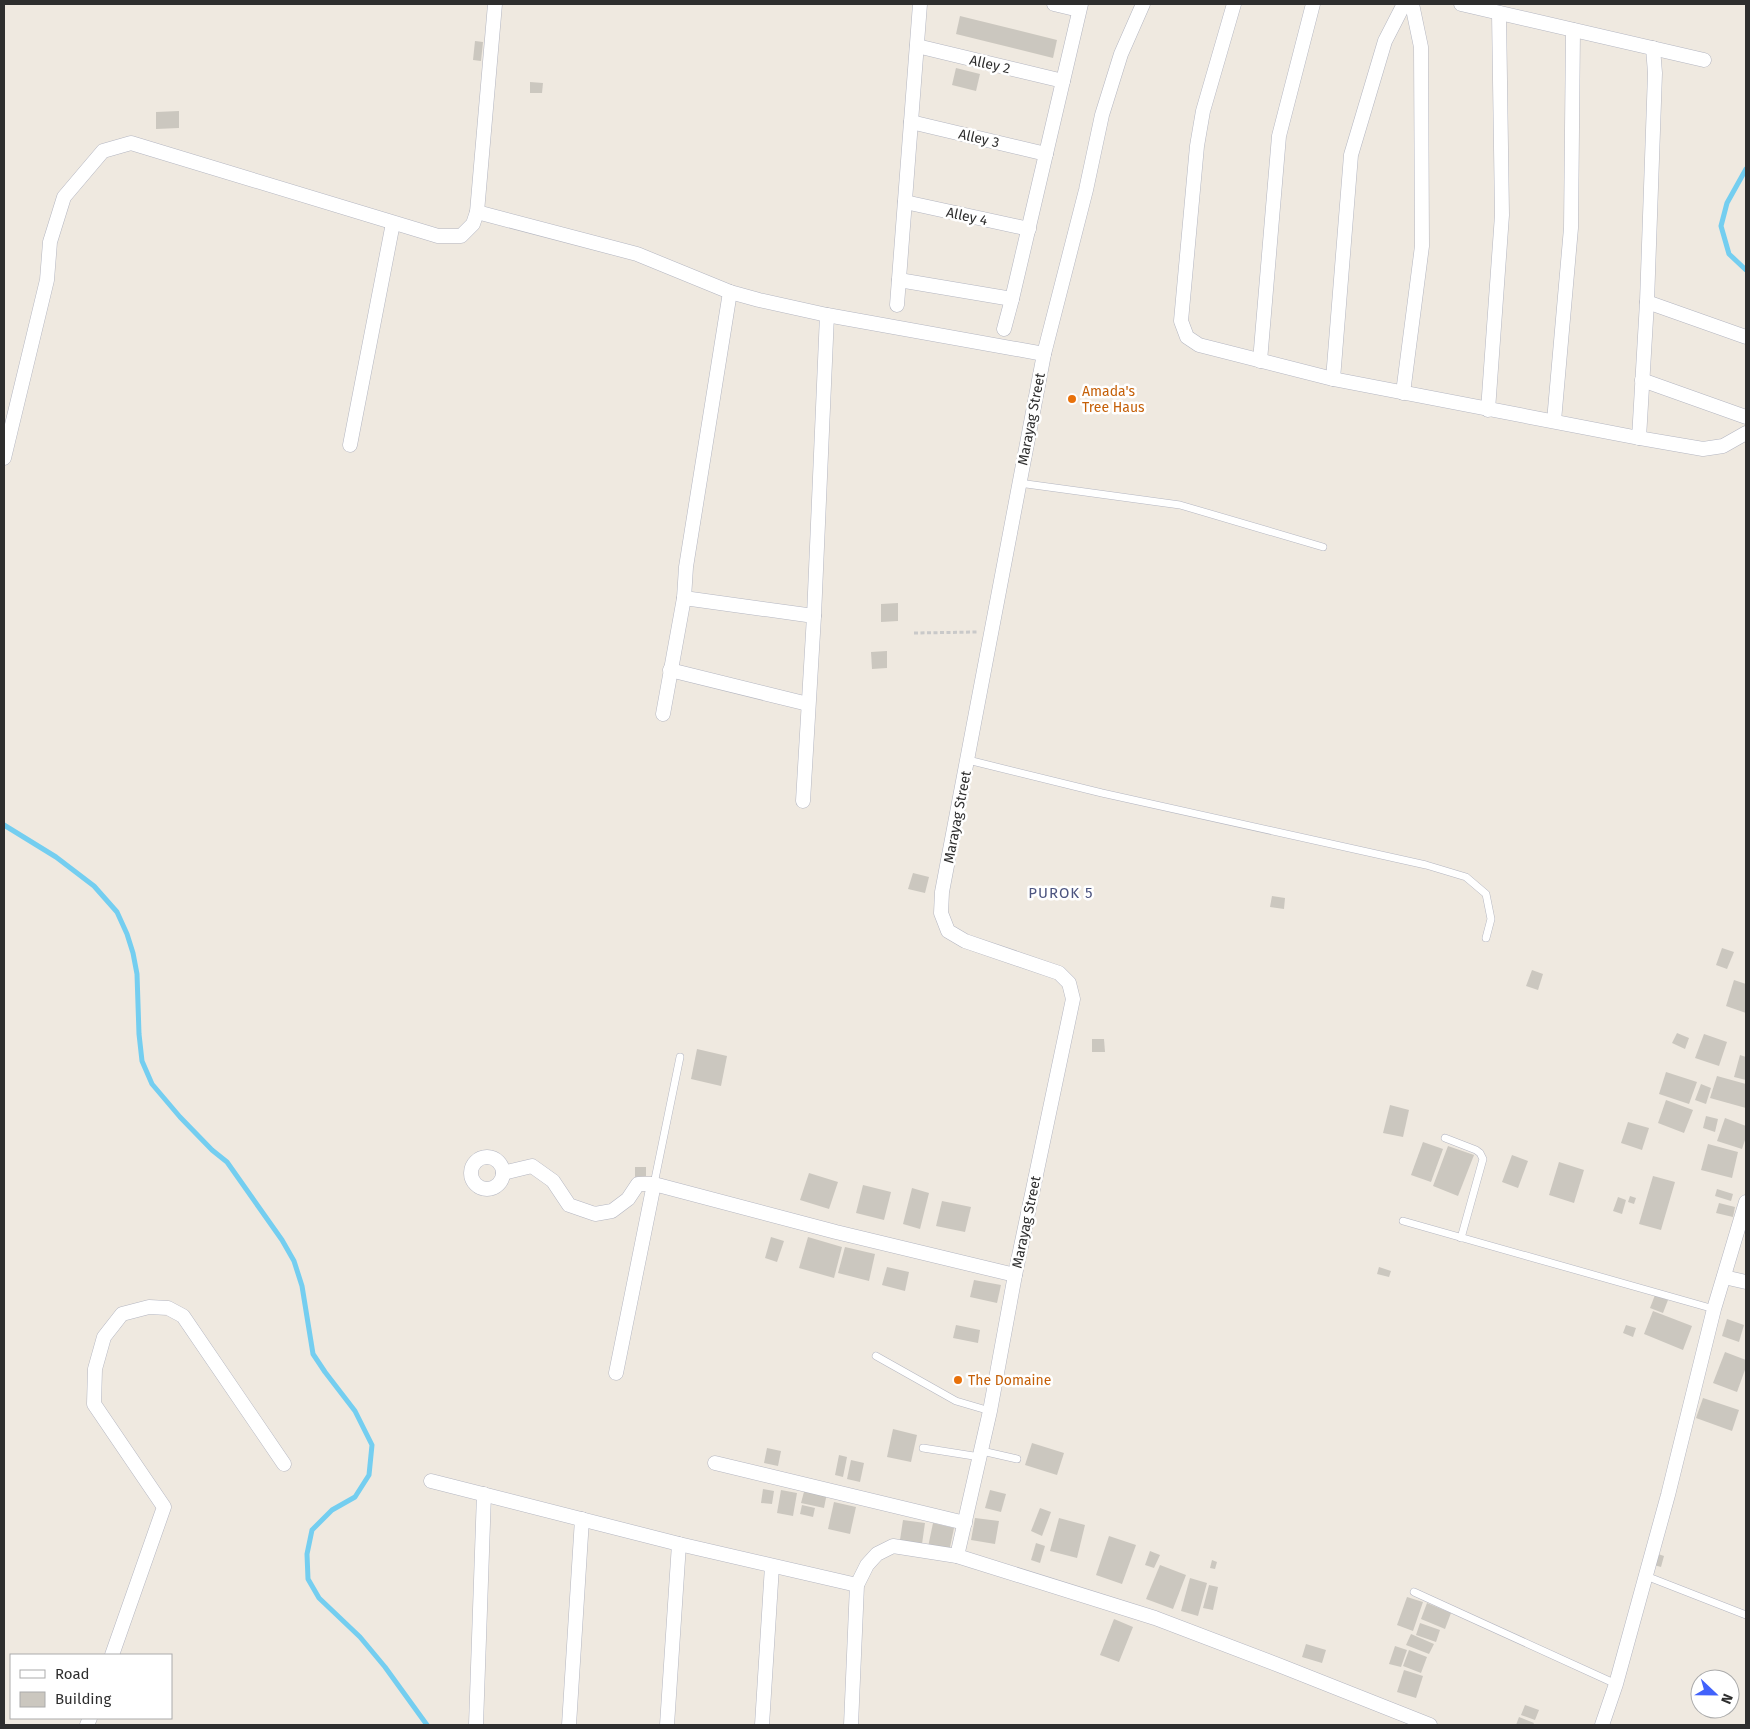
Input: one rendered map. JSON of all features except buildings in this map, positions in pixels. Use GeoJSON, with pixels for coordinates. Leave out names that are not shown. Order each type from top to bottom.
{"type":"FeatureCollection","features":[{"type":"Feature","properties":{"kind":"street"},"geometry":{"type":"LineString","coordinates":[[4,458],[47,280],[50,242],[64,197],[104,151],[131,143],[438,236],[460,236],[473,224],[477,212],[495,4]]}},
{"type":"Feature","properties":{"kind":"street"},"geometry":{"type":"LineString","coordinates":[[898,305],[920,4]]}},
{"type":"Feature","properties":{"kind":"street"},"geometry":{"type":"LineString","coordinates":[[1004,329],[1080,7],[1054,4]]}},
{"type":"Feature","properties":{"kind":"street","name":"Marayag Street"},"geometry":{"type":"LineString","coordinates":[[957,1556],[990,1411],[1015,1275],[1073,1000],[1069,983],[1059,973],[965,941],[948,931],[940,913],[942,892],[1044,354],[1086,190],[1102,115],[1122,54],[1144,4]]}},
{"type":"Feature","properties":{"kind":"street"},"geometry":{"type":"LineString","coordinates":[[1234,4],[1203,111],[1196,146],[1181,321],[1187,337],[1199,345],[1333,379],[1488,410],[1703,449],[1723,446],[1746,433]]}},
{"type":"Feature","properties":{"kind":"street"},"geometry":{"type":"LineString","coordinates":[[1260,361],[1278,136],[1313,4]]}},
{"type":"Feature","properties":{"kind":"street"},"geometry":{"type":"LineString","coordinates":[[1333,379],[1351,155],[1385,41],[1404,4]]}},
{"type":"Feature","properties":{"kind":"street"},"geometry":{"type":"LineString","coordinates":[[1403,393],[1422,246],[1421,47],[1412,4]]}},
{"type":"Feature","properties":{"kind":"street"},"geometry":{"type":"LineString","coordinates":[[1461,4],[1704,60]]}},
{"type":"Feature","properties":{"kind":"street"},"geometry":{"type":"LineString","coordinates":[[1488,410],[1502,215],[1499,13]]}},
{"type":"Feature","properties":{"kind":"street"},"geometry":{"type":"LineString","coordinates":[[1554,421],[1571,228],[1573,30]]}},
{"type":"Feature","properties":{"kind":"street","name":"Alley 2"},"geometry":{"type":"LineString","coordinates":[[917,46],[1063,81]]}},
{"type":"Feature","properties":{"kind":"street"},"geometry":{"type":"LineString","coordinates":[[1639,438],[1647,302],[1655,73],[1653,48]]}},
{"type":"Feature","properties":{"kind":"street","name":"Alley 3"},"geometry":{"type":"LineString","coordinates":[[911,122],[1046,154]]}},
{"type":"Feature","properties":{"kind":"street","name":"Alley 4"},"geometry":{"type":"LineString","coordinates":[[905,202],[1028,229]]}},
{"type":"Feature","properties":{"kind":"street"},"geometry":{"type":"LineString","coordinates":[[477,212],[637,254],[730,292],[759,300],[827,315],[1044,354]]}},
{"type":"Feature","properties":{"kind":"street"},"geometry":{"type":"LineString","coordinates":[[350,446],[393,223]]}},
{"type":"Feature","properties":{"kind":"street"},"geometry":{"type":"LineString","coordinates":[[899,280],[1012,299]]}},
{"type":"Feature","properties":{"kind":"street"},"geometry":{"type":"LineString","coordinates":[[663,714],[684,598],[686,567],[730,292]]}},
{"type":"Feature","properties":{"kind":"street"},"geometry":{"type":"LineString","coordinates":[[1647,302],[1746,337]]}},
{"type":"Feature","properties":{"kind":"street"},"geometry":{"type":"LineString","coordinates":[[803,801],[814,616],[827,315]]}},
{"type":"Feature","properties":{"kind":"street"},"geometry":{"type":"LineString","coordinates":[[1642,380],[1746,416]]}},
{"type":"Feature","properties":{"kind":"street"},"geometry":{"type":"LineString","coordinates":[[684,598],[814,616]]}},
{"type":"Feature","properties":{"kind":"street"},"geometry":{"type":"LineString","coordinates":[[670,670],[808,704]]}},
{"type":"Feature","properties":{"kind":"street"},"geometry":{"type":"LineString","coordinates":[[503,1173],[532,1166],[553,1181],[569,1205],[595,1214],[612,1211],[628,1199],[638,1184],[654,1184],[845,1234],[1015,1275]]}},
{"type":"Feature","properties":{"kind":"street"},"geometry":{"type":"LineString","coordinates":[[616,1373],[654,1184]]}},
{"type":"Feature","properties":{"kind":"street"},"geometry":{"type":"LineString","coordinates":[[1602,1725],[1616,1684],[1646,1576],[1714,1309],[1746,1202]]}},
{"type":"Feature","properties":{"kind":"street"},"geometry":{"type":"LineString","coordinates":[[1724,1277],[1746,1282]]}},
{"type":"Feature","properties":{"kind":"street"},"geometry":{"type":"LineString","coordinates":[[112,1654],[164,1507],[94,1404],[95,1369],[104,1337],[122,1314],[149,1307],[168,1308],[183,1316],[284,1464]]}},
{"type":"Feature","properties":{"kind":"street"},"geometry":{"type":"LineString","coordinates":[[715,1463],[965,1523]]}},
{"type":"Feature","properties":{"kind":"street"},"geometry":{"type":"LineString","coordinates":[[431,1480],[679,1544],[857,1584]]}},
{"type":"Feature","properties":{"kind":"street"},"geometry":{"type":"LineString","coordinates":[[476,1725],[484,1494]]}},
{"type":"Feature","properties":{"kind":"street"},"geometry":{"type":"LineString","coordinates":[[569,1725],[582,1519]]}},
{"type":"Feature","properties":{"kind":"street"},"geometry":{"type":"LineString","coordinates":[[667,1725],[679,1544]]}},
{"type":"Feature","properties":{"kind":"street"},"geometry":{"type":"LineString","coordinates":[[851,1725],[857,1584],[867,1566],[877,1554],[893,1546],[957,1556],[1155,1618],[1430,1725]]}},
{"type":"Feature","properties":{"kind":"street"},"geometry":{"type":"LineString","coordinates":[[762,1725],[772,1566]]}},
{"type":"Feature","properties":{"kind":"lane"},"geometry":{"type":"LineString","coordinates":[[1019,483],[1180,505],[1323,547]]}},
{"type":"Feature","properties":{"kind":"lane"},"geometry":{"type":"LineString","coordinates":[[968,760],[1102,793],[1426,865],[1466,877],[1486,894],[1491,919],[1486,938]]}},
{"type":"Feature","properties":{"kind":"lane"},"geometry":{"type":"LineString","coordinates":[[654,1184],[680,1057]]}},
{"type":"Feature","properties":{"kind":"lane"},"geometry":{"type":"LineString","coordinates":[[1445,1138],[1476,1150],[1480,1153],[1483,1160],[1461,1238]]}},
{"type":"Feature","properties":{"kind":"lane"},"geometry":{"type":"LineString","coordinates":[[1403,1220],[1714,1309]]}},
{"type":"Feature","properties":{"kind":"lane"},"geometry":{"type":"LineString","coordinates":[[876,1356],[947,1397],[990,1411]]}},
{"type":"Feature","properties":{"kind":"lane"},"geometry":{"type":"LineString","coordinates":[[923,1448],[1017,1459]]}},
{"type":"Feature","properties":{"kind":"lane"},"geometry":{"type":"LineString","coordinates":[[1646,1576],[1746,1615]]}},
{"type":"Feature","properties":{"kind":"lane"},"geometry":{"type":"LineString","coordinates":[[1414,1592],[1616,1684]]}},
{"type":"Feature","properties":{"kind":"path"},"geometry":{"type":"LineString","coordinates":[[914,633],[992,632]]}},
{"type":"Feature","properties":{"kind":"waterway"},"geometry":{"type":"LineString","coordinates":[[1746,169],[1727,203],[1721,226],[1729,254],[1746,270]]}},
{"type":"Feature","properties":{"kind":"waterway"},"geometry":{"type":"LineString","coordinates":[[4,825],[56,857],[94,886],[117,912],[133,953],[137,974],[142,1061],[152,1084],[180,1117],[212,1150],[227,1162],[282,1240],[294,1261],[302,1286],[313,1354],[355,1411],[372,1445],[369,1475],[355,1497],[332,1510],[312,1530],[307,1554],[308,1579],[319,1598],[360,1637],[385,1667],[427,1725]]}},
{"type":"Feature","properties":{"kind":"place","name":"Amada's Tree Haus"},"geometry":{"type":"Point","coordinates":[1072,399]}},
{"type":"Feature","properties":{"kind":"place","name":"The Domaine"},"geometry":{"type":"Point","coordinates":[958,1380]}},
{"type":"Feature","properties":{"kind":"district","name":"PUROK 5"},"geometry":{"type":"Point","coordinates":[1061,893]}}]}
